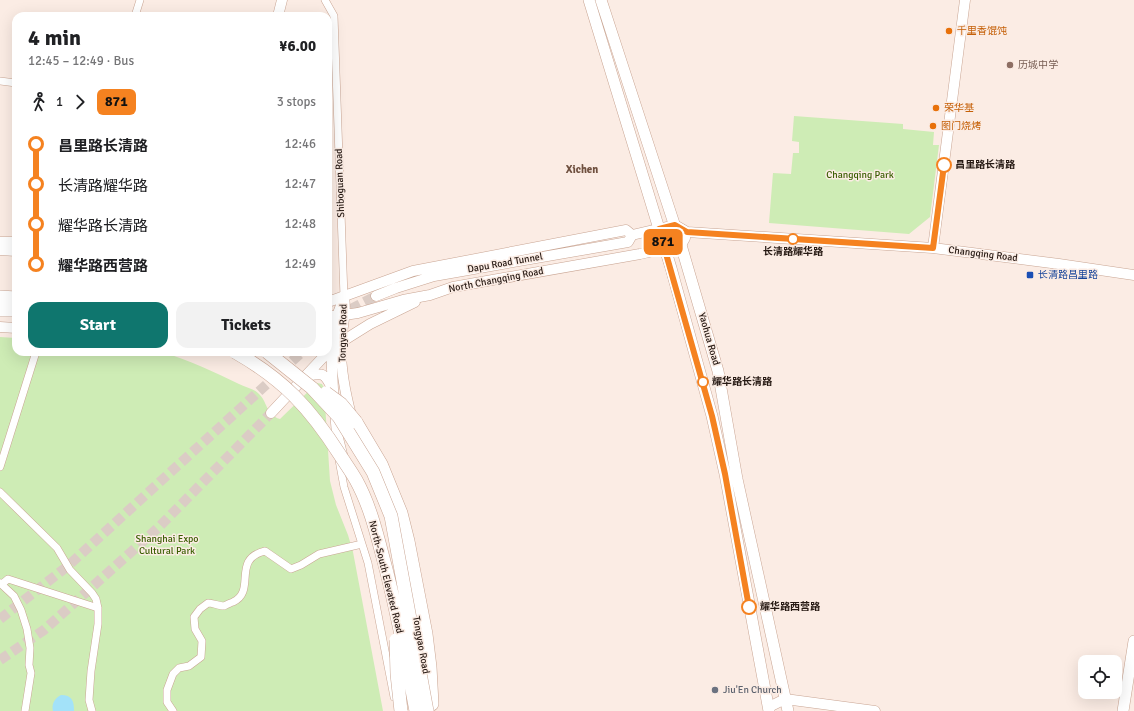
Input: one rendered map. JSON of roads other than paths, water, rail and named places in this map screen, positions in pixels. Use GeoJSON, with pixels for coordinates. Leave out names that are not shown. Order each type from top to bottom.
{"type":"FeatureCollection","features":[{"type":"Feature","properties":{"kind":"highway"},"geometry":{"type":"LineString","coordinates":[[0,297],[12,298]]}},
{"type":"Feature","properties":{"kind":"highway"},"geometry":{"type":"LineString","coordinates":[[0,310],[12,310]]}},
{"type":"Feature","properties":{"kind":"highway","name":"North-South Elevated Road"},"geometry":{"type":"LineString","coordinates":[[242,356],[256,364],[299,399],[316,419],[352,474],[372,517],[395,606],[416,711]]}},
{"type":"Feature","properties":{"kind":"highway","name":"North-South Elevated Road"},"geometry":{"type":"LineString","coordinates":[[272,356],[293,371],[312,388],[339,417],[373,472],[391,516],[431,709]]}},
{"type":"Feature","properties":{"kind":"highway"},"geometry":{"type":"LineString","coordinates":[[293,371],[318,386],[341,404],[356,422],[381,464],[401,513],[408,541],[426,634],[430,668],[431,709]]}},
{"type":"Feature","properties":{"kind":"highway"},"geometry":{"type":"LineString","coordinates":[[395,606],[397,674],[401,711]]}},
{"type":"Feature","properties":{"kind":"main road"},"geometry":{"type":"LineString","coordinates":[[279,12],[282,0]]}},
{"type":"Feature","properties":{"kind":"main road","name":"Yaohua Road"},"geometry":{"type":"LineString","coordinates":[[589,0],[665,248],[712,416],[725,474],[769,709]]}},
{"type":"Feature","properties":{"kind":"main road","name":"Yaohua Road"},"geometry":{"type":"LineString","coordinates":[[601,0],[675,225],[718,371],[737,479],[788,711]]}},
{"type":"Feature","properties":{"kind":"main road"},"geometry":{"type":"LineString","coordinates":[[933,248],[965,0]]}},
{"type":"Feature","properties":{"kind":"main road"},"geometry":{"type":"LineString","coordinates":[[332,301],[413,271],[626,230],[632,235],[675,225]]}},
{"type":"Feature","properties":{"kind":"main road","name":"Changqing Road"},"geometry":{"type":"LineString","coordinates":[[675,225],[687,232],[933,248],[1134,275]]}},
{"type":"Feature","properties":{"kind":"main road"},"geometry":{"type":"LineString","coordinates":[[665,248],[681,245],[687,232]]}},
{"type":"Feature","properties":{"kind":"main road","name":"Dapu Road Tunnel"},"geometry":{"type":"LineString","coordinates":[[376,296],[434,276],[628,242],[632,235]]}},
{"type":"Feature","properties":{"kind":"main road"},"geometry":{"type":"LineString","coordinates":[[0,242],[12,242]]}},
{"type":"Feature","properties":{"kind":"main road","name":"North Changqing Road"},"geometry":{"type":"LineString","coordinates":[[337,316],[370,311],[403,300],[430,295],[453,287],[640,254],[665,248]]}},
{"type":"Feature","properties":{"kind":"main road"},"geometry":{"type":"LineString","coordinates":[[0,250],[12,251]]}},
{"type":"Feature","properties":{"kind":"main road"},"geometry":{"type":"LineString","coordinates":[[332,349],[370,324],[430,295]]}},
{"type":"Feature","properties":{"kind":"main road","name":"Tongyao Road"},"geometry":{"type":"LineString","coordinates":[[332,338],[337,316],[344,297]]}},
{"type":"Feature","properties":{"kind":"main road","name":"Tongyao Road"},"geometry":{"type":"LineString","coordinates":[[337,316],[346,396],[354,430],[365,465],[406,570],[414,605],[431,709]]}},
{"type":"Feature","properties":{"kind":"main road"},"geometry":{"type":"LineString","coordinates":[[0,327],[12,328]]}},
{"type":"Feature","properties":{"kind":"main road"},"geometry":{"type":"LineString","coordinates":[[271,413],[324,356]]}},
{"type":"Feature","properties":{"kind":"main road","name":"Tongyao Road"},"geometry":{"type":"LineString","coordinates":[[330,356],[337,434],[342,452],[374,536],[384,572],[410,711]]}},
{"type":"Feature","properties":{"kind":"main road"},"geometry":{"type":"LineString","coordinates":[[306,376],[320,374],[327,378],[333,389]]}},
{"type":"Feature","properties":{"kind":"main road"},"geometry":{"type":"LineString","coordinates":[[1123,711],[1134,641]]}},
{"type":"Feature","properties":{"kind":"main road"},"geometry":{"type":"LineString","coordinates":[[769,709],[785,699],[875,711]]}},
{"type":"Feature","properties":{"kind":"street"},"geometry":{"type":"LineString","coordinates":[[136,12],[140,0]]}},
{"type":"Feature","properties":{"kind":"street","name":"Shiboguan Road"},"geometry":{"type":"LineString","coordinates":[[325,0],[332,12]]}},
{"type":"Feature","properties":{"kind":"street","name":"Shiboguan Road"},"geometry":{"type":"LineString","coordinates":[[332,12],[334,16],[344,297]]}},
{"type":"Feature","properties":{"kind":"street"},"geometry":{"type":"LineString","coordinates":[[0,81],[12,82]]}},
{"type":"Feature","properties":{"kind":"street"},"geometry":{"type":"LineString","coordinates":[[0,467],[35,356]]}},
{"type":"Feature","properties":{"kind":"street"},"geometry":{"type":"LineString","coordinates":[[337,434],[344,487],[368,563],[396,711]]}},
{"type":"Feature","properties":{"kind":"street"},"geometry":{"type":"LineString","coordinates":[[0,492],[57,548],[70,570],[92,593],[98,608],[98,624],[91,671],[89,700],[92,711]]}},
{"type":"Feature","properties":{"kind":"street"},"geometry":{"type":"LineString","coordinates":[[173,711],[168,702],[167,690],[173,674],[179,668],[189,666],[201,657],[202,641],[194,629],[194,617],[200,609],[208,603],[224,606],[238,600],[244,588],[246,569],[250,557],[258,552],[265,551],[291,569],[301,566],[319,554],[362,544]]}},
{"type":"Feature","properties":{"kind":"street"},"geometry":{"type":"LineString","coordinates":[[25,711],[31,673],[29,665],[30,648],[27,629],[21,610],[14,596],[1,584],[8,579],[98,608]]}},
{"type":"Feature","properties":{"kind":"water"},"geometry":{"type":"Polygon","coordinates":[[[61,695],[68,696],[72,699],[74,711],[53,711],[54,702],[61,695]]]}},
{"type":"Feature","properties":{"kind":"tunnel"},"geometry":{"type":"LineString","coordinates":[[332,324],[347,311],[376,296]]}},
{"type":"Feature","properties":{"kind":"tunnel"},"geometry":{"type":"LineString","coordinates":[[0,619],[69,565],[298,356]]}},
{"type":"Feature","properties":{"kind":"tunnel"},"geometry":{"type":"LineString","coordinates":[[0,660],[44,630],[160,526],[271,413]]}},
{"type":"Feature","properties":{"kind":"place","name":"千里香馄饨"},"geometry":{"type":"Point","coordinates":[949,31]}},
{"type":"Feature","properties":{"kind":"place","name":"历城中学"},"geometry":{"type":"Point","coordinates":[1010,65]}},
{"type":"Feature","properties":{"kind":"place","name":"荣华基"},"geometry":{"type":"Point","coordinates":[936,108]}},
{"type":"Feature","properties":{"kind":"place","name":"图门烧烤"},"geometry":{"type":"Point","coordinates":[933,126]}},
{"type":"Feature","properties":{"kind":"place","name":"昌里路长清路"},"geometry":{"type":"Point","coordinates":[944,165]}},
{"type":"Feature","properties":{"kind":"place","name":"长清路耀华路"},"geometry":{"type":"Point","coordinates":[793,239]}},
{"type":"Feature","properties":{"kind":"place","name":"长清路昌里路"},"geometry":{"type":"Point","coordinates":[1030,275]}},
{"type":"Feature","properties":{"kind":"place","name":"耀华路长清路"},"geometry":{"type":"Point","coordinates":[703,382]}},
{"type":"Feature","properties":{"kind":"place","name":"耀华路西营路"},"geometry":{"type":"Point","coordinates":[749,607]}},
{"type":"Feature","properties":{"kind":"place","name":"Jiu'En Church"},"geometry":{"type":"Point","coordinates":[715,690]}},
{"type":"Feature","properties":{"kind":"district","name":"Xichen"},"geometry":{"type":"Point","coordinates":[582,169]}},
{"type":"Feature","properties":{"kind":"park label","name":"Changqing Park"},"geometry":{"type":"Point","coordinates":[860,175]}},
{"type":"Feature","properties":{"kind":"park label","name":"Shanghai Expo Cultural Park"},"geometry":{"type":"Point","coordinates":[167,544]}}]}
